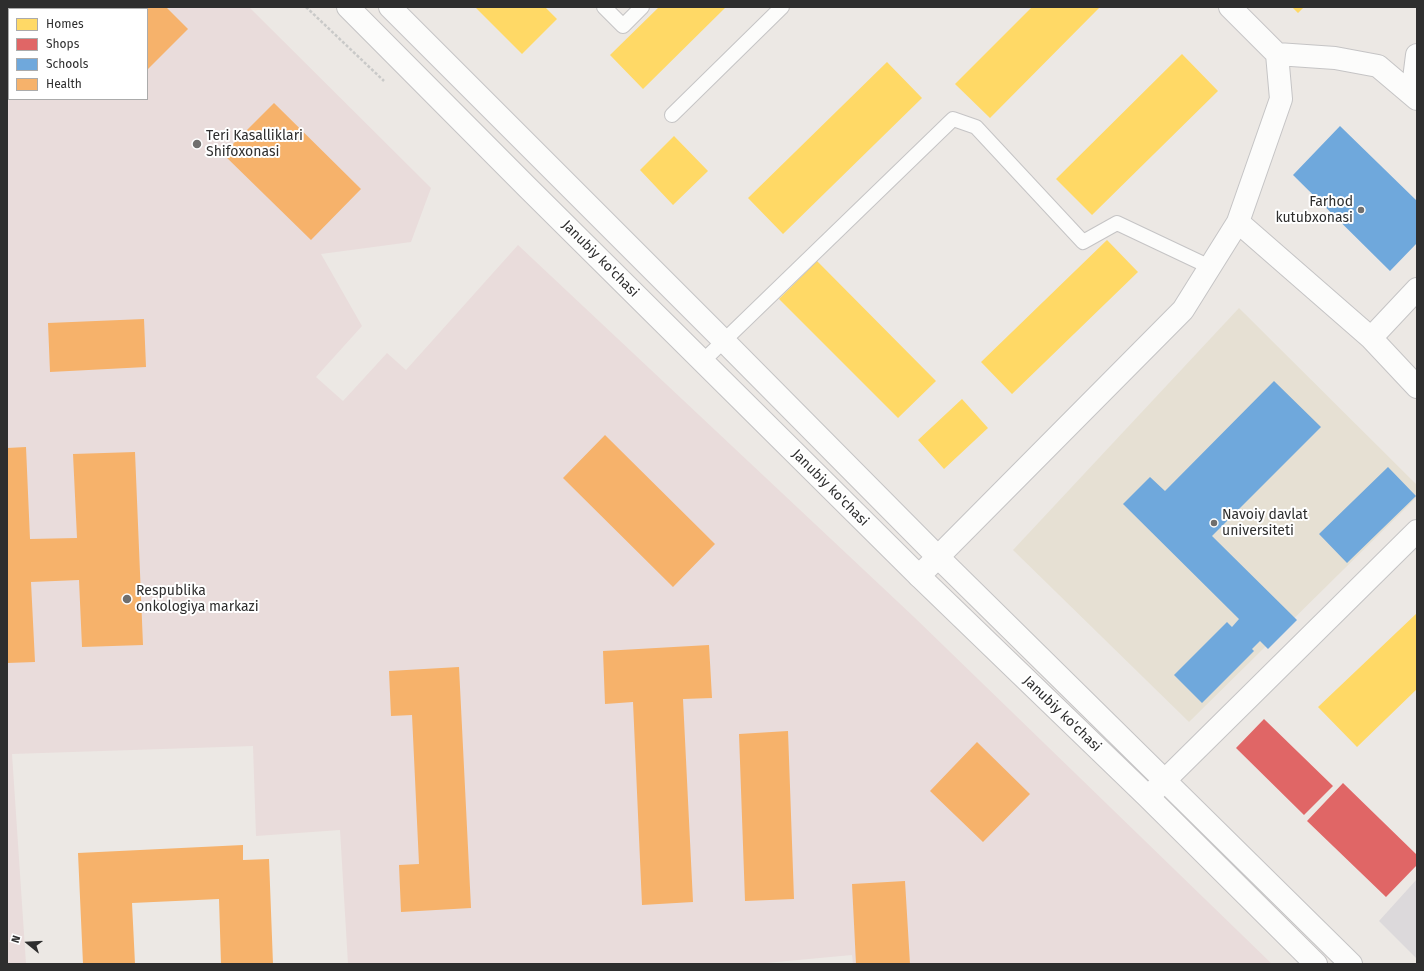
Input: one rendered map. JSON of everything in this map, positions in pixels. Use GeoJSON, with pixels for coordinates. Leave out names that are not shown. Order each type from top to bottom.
{"type":"FeatureCollection","features":[{"type":"Feature","properties":{"kind":"main road","name":"Janubiy ko'chasi"},"geometry":{"type":"LineString","coordinates":[[348,7],[919,576],[1148,797],[1316,964]]}},
{"type":"Feature","properties":{"kind":"main road","name":"Janubiy ko'chasi"},"geometry":{"type":"LineString","coordinates":[[390,7],[938,557],[1351,964]]}},
{"type":"Feature","properties":{"kind":"main road"},"geometry":{"type":"LineString","coordinates":[[919,576],[1183,310],[1238,222],[1281,99],[1277,54],[1230,7]]}},
{"type":"Feature","properties":{"kind":"main road"},"geometry":{"type":"LineString","coordinates":[[1277,54],[1335,58],[1378,66],[1414,97]]}},
{"type":"Feature","properties":{"kind":"main road"},"geometry":{"type":"LineString","coordinates":[[1414,97],[1417,55]]}},
{"type":"Feature","properties":{"kind":"main road"},"geometry":{"type":"LineString","coordinates":[[1238,222],[1371,338],[1417,387]]}},
{"type":"Feature","properties":{"kind":"main road"},"geometry":{"type":"LineString","coordinates":[[1371,338],[1417,289]]}},
{"type":"Feature","properties":{"kind":"main road"},"geometry":{"type":"LineString","coordinates":[[1148,797],[1417,531]]}},
{"type":"Feature","properties":{"kind":"lane"},"geometry":{"type":"LineString","coordinates":[[604,7],[623,26],[642,7]]}},
{"type":"Feature","properties":{"kind":"lane"},"geometry":{"type":"LineString","coordinates":[[672,115],[782,7]]}},
{"type":"Feature","properties":{"kind":"lane"},"geometry":{"type":"LineString","coordinates":[[703,361],[953,119],[976,127],[1083,242],[1117,223],[1210,267]]}},
{"type":"Feature","properties":{"kind":"shaded area"},"geometry":{"type":"Polygon","coordinates":[[[7,7],[249,7],[431,188],[411,242],[321,254],[362,326],[316,377],[343,401],[387,353],[406,370],[518,245],[914,617],[1272,964],[853,964],[852,955],[755,964],[348,964],[340,830],[256,836],[253,746],[12,754],[26,964],[7,964],[7,7]]]}},
{"type":"Feature","properties":{"kind":"shaded area","name":"Navoiy davlat universiteti"},"geometry":{"type":"Polygon","coordinates":[[[1239,308],[1417,485],[1417,497],[1189,722],[1013,550],[1239,308]]]}},
{"type":"Feature","properties":{"kind":"shaded area"},"geometry":{"type":"Polygon","coordinates":[[[1417,879],[1417,959],[1379,921],[1417,879]]]}},
{"type":"Feature","properties":{"kind":"building: Homes"},"geometry":{"type":"Polygon","coordinates":[[[475,7],[545,7],[557,19],[522,54],[475,7]]]}},
{"type":"Feature","properties":{"kind":"building: Homes"},"geometry":{"type":"Polygon","coordinates":[[[659,7],[726,7],[643,89],[610,55],[659,7]]]}},
{"type":"Feature","properties":{"kind":"building: Homes"},"geometry":{"type":"Polygon","coordinates":[[[1032,7],[1100,7],[990,118],[955,84],[1032,7]]]}},
{"type":"Feature","properties":{"kind":"building: Homes"},"geometry":{"type":"Polygon","coordinates":[[[1292,7],[1304,7],[1298,13],[1292,7]]]}},
{"type":"Feature","properties":{"kind":"building: Homes"},"geometry":{"type":"Polygon","coordinates":[[[1182,54],[1218,91],[1092,215],[1056,179],[1182,54]]]}},
{"type":"Feature","properties":{"kind":"building: Homes"},"geometry":{"type":"Polygon","coordinates":[[[887,62],[922,98],[783,234],[748,198],[887,62]]]}},
{"type":"Feature","properties":{"kind":"building: Homes"},"geometry":{"type":"Polygon","coordinates":[[[674,136],[708,171],[673,205],[640,170],[674,136]]]}},
{"type":"Feature","properties":{"kind":"building: Homes"},"geometry":{"type":"Polygon","coordinates":[[[1107,240],[1138,272],[1012,394],[981,362],[1107,240]]]}},
{"type":"Feature","properties":{"kind":"building: Homes"},"geometry":{"type":"Polygon","coordinates":[[[817,261],[936,381],[898,418],[779,299],[817,261]]]}},
{"type":"Feature","properties":{"kind":"building: Homes"},"geometry":{"type":"Polygon","coordinates":[[[962,399],[988,428],[944,469],[918,440],[962,399]]]}},
{"type":"Feature","properties":{"kind":"building: Homes"},"geometry":{"type":"Polygon","coordinates":[[[1417,613],[1417,689],[1357,747],[1318,707],[1417,613]]]}},
{"type":"Feature","properties":{"kind":"building: Shops"},"geometry":{"type":"Polygon","coordinates":[[[1264,719],[1333,786],[1304,815],[1236,748],[1264,719]]]}},
{"type":"Feature","properties":{"kind":"building: Shops"},"geometry":{"type":"Polygon","coordinates":[[[1343,783],[1417,855],[1417,865],[1386,897],[1307,821],[1343,783]]]}},
{"type":"Feature","properties":{"kind":"building: Schools"},"geometry":{"type":"Polygon","coordinates":[[[1340,126],[1417,201],[1417,243],[1390,271],[1293,175],[1340,126]]]}},
{"type":"Feature","properties":{"kind":"building: Schools"},"geometry":{"type":"Polygon","coordinates":[[[1274,381],[1321,427],[1212,536],[1297,620],[1268,649],[1260,641],[1252,649],[1254,651],[1202,703],[1174,675],[1227,622],[1232,627],[1239,619],[1123,504],[1150,477],[1165,491],[1274,381]]]}},
{"type":"Feature","properties":{"kind":"building: Schools"},"geometry":{"type":"Polygon","coordinates":[[[1388,467],[1416,496],[1347,563],[1319,534],[1388,467]]]}},
{"type":"Feature","properties":{"kind":"building: Health"},"geometry":{"type":"Polygon","coordinates":[[[79,7],[166,7],[188,29],[148,69],[148,8],[79,7]]]}},
{"type":"Feature","properties":{"kind":"building: Health"},"geometry":{"type":"Polygon","coordinates":[[[274,103],[361,189],[311,240],[223,154],[274,103]]]}},
{"type":"Feature","properties":{"kind":"building: Health"},"geometry":{"type":"Polygon","coordinates":[[[144,319],[146,367],[50,372],[48,323],[144,319]]]}},
{"type":"Feature","properties":{"kind":"building: Health"},"geometry":{"type":"Polygon","coordinates":[[[605,435],[715,544],[673,587],[563,478],[605,435]]]}},
{"type":"Feature","properties":{"kind":"building: Health"},"geometry":{"type":"Polygon","coordinates":[[[26,447],[30,539],[77,538],[73,454],[135,452],[143,645],[82,647],[79,580],[31,582],[35,662],[7,663],[7,448],[26,447]]]}},
{"type":"Feature","properties":{"kind":"building: Health"},"geometry":{"type":"Polygon","coordinates":[[[709,645],[712,698],[683,699],[693,902],[642,905],[633,702],[605,704],[603,651],[709,645]]]}},
{"type":"Feature","properties":{"kind":"building: Health"},"geometry":{"type":"Polygon","coordinates":[[[459,667],[471,908],[401,912],[399,865],[419,864],[412,715],[391,716],[389,671],[459,667]]]}},
{"type":"Feature","properties":{"kind":"building: Health"},"geometry":{"type":"Polygon","coordinates":[[[788,731],[794,899],[745,901],[739,734],[788,731]]]}},
{"type":"Feature","properties":{"kind":"building: Health"},"geometry":{"type":"Polygon","coordinates":[[[977,742],[1030,794],[983,842],[930,791],[977,742]]]}},
{"type":"Feature","properties":{"kind":"building: Health"},"geometry":{"type":"Polygon","coordinates":[[[243,845],[243,860],[269,859],[273,964],[221,964],[219,899],[132,903],[135,964],[83,964],[78,853],[243,845]]]}},
{"type":"Feature","properties":{"kind":"building: Health"},"geometry":{"type":"Polygon","coordinates":[[[905,881],[910,964],[856,964],[852,884],[905,881]]]}},
{"type":"Feature","properties":{"kind":"place","name":"Teri Kasalliklari Shifoxonasi"},"geometry":{"type":"Point","coordinates":[197,144]}},
{"type":"Feature","properties":{"kind":"place","name":"Farhod kutubxonasi"},"geometry":{"type":"Point","coordinates":[1361,210]}},
{"type":"Feature","properties":{"kind":"place","name":"Navoiy davlat universiteti"},"geometry":{"type":"Point","coordinates":[1214,523]}},
{"type":"Feature","properties":{"kind":"place","name":"Respublika onkologiya markazi"},"geometry":{"type":"Point","coordinates":[127,599]}}]}
